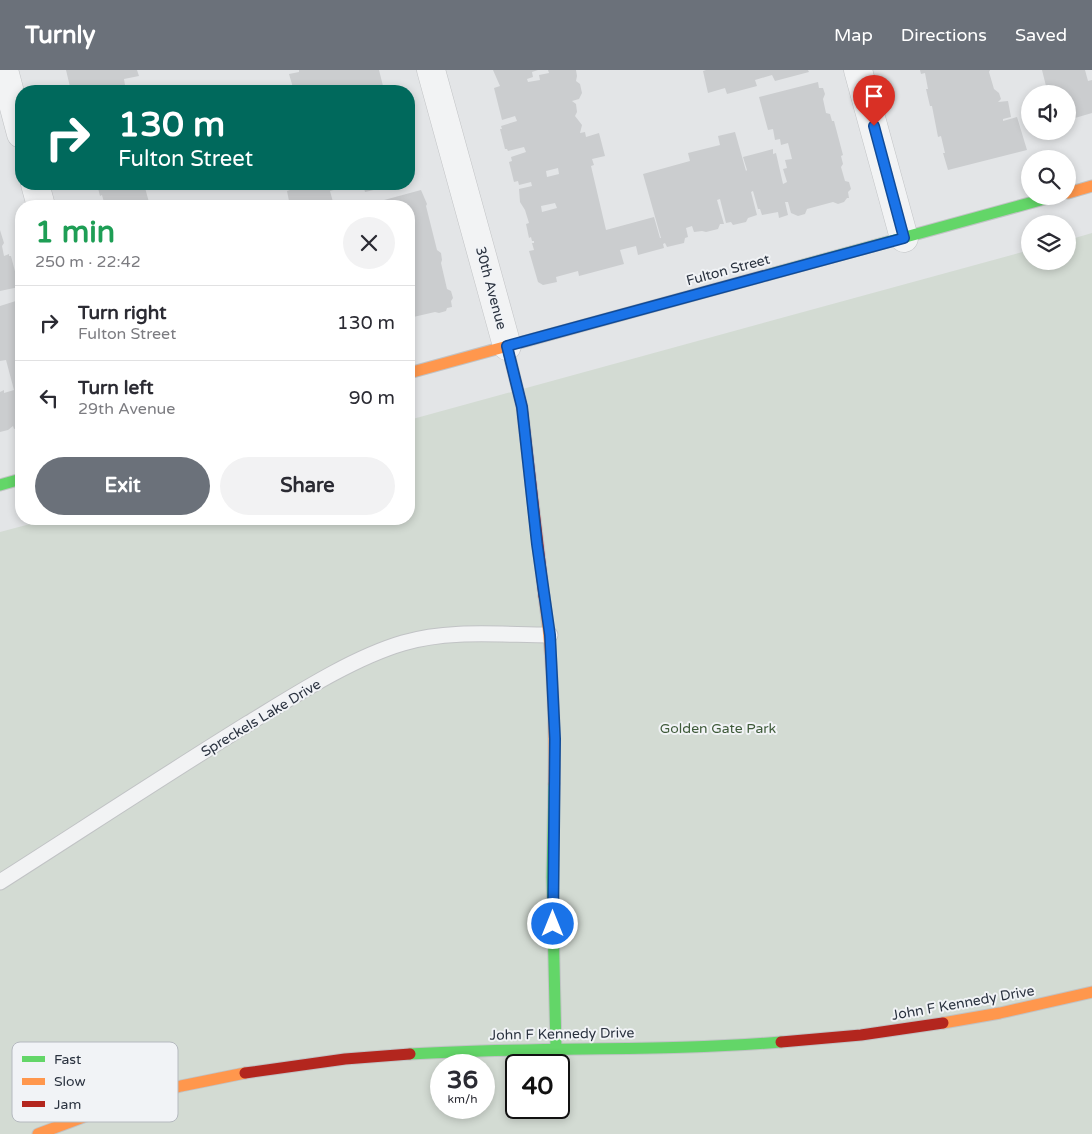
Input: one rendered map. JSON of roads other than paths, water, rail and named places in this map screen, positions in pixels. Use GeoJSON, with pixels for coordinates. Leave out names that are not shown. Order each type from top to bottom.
{"type":"FeatureCollection","features":[{"type":"Feature","properties":{"kind":"street"},"geometry":{"type":"LineString","coordinates":[[4,70],[15,111]]}},
{"type":"Feature","properties":{"kind":"street","name":"30th Avenue"},"geometry":{"type":"LineString","coordinates":[[431,70],[522,407],[537,544],[550,635],[555,739],[552,886],[556,1049]]}},
{"type":"Feature","properties":{"kind":"street"},"geometry":{"type":"LineString","coordinates":[[858,70],[904,238]]}},
{"type":"Feature","properties":{"kind":"street"},"geometry":{"type":"LineString","coordinates":[[1076,191],[1092,186]]}},
{"type":"Feature","properties":{"kind":"street","name":"Fulton Street"},"geometry":{"type":"LineString","coordinates":[[415,371],[1023,205]]}},
{"type":"Feature","properties":{"kind":"street"},"geometry":{"type":"LineString","coordinates":[[0,485],[15,481]]}},
{"type":"Feature","properties":{"kind":"street","name":"John F Kennedy Drive"},"geometry":{"type":"LineString","coordinates":[[178,1088],[278,1068],[346,1059],[406,1054],[479,1050],[719,1046],[846,1036],[990,1015],[1092,992]]}},
{"type":"Feature","properties":{"kind":"street","name":"John F Kennedy Drive"},"geometry":{"type":"LineString","coordinates":[[38,1134],[70,1122]]}},
{"type":"Feature","properties":{"kind":"lane","name":"Spreckels Lake Drive"},"geometry":{"type":"LineString","coordinates":[[0,882],[276,707],[339,671],[372,656],[404,643],[437,637],[550,635]]}},
{"type":"Feature","properties":{"kind":"park label","name":"Golden Gate Park"},"geometry":{"type":"Point","coordinates":[718,728]}}]}
